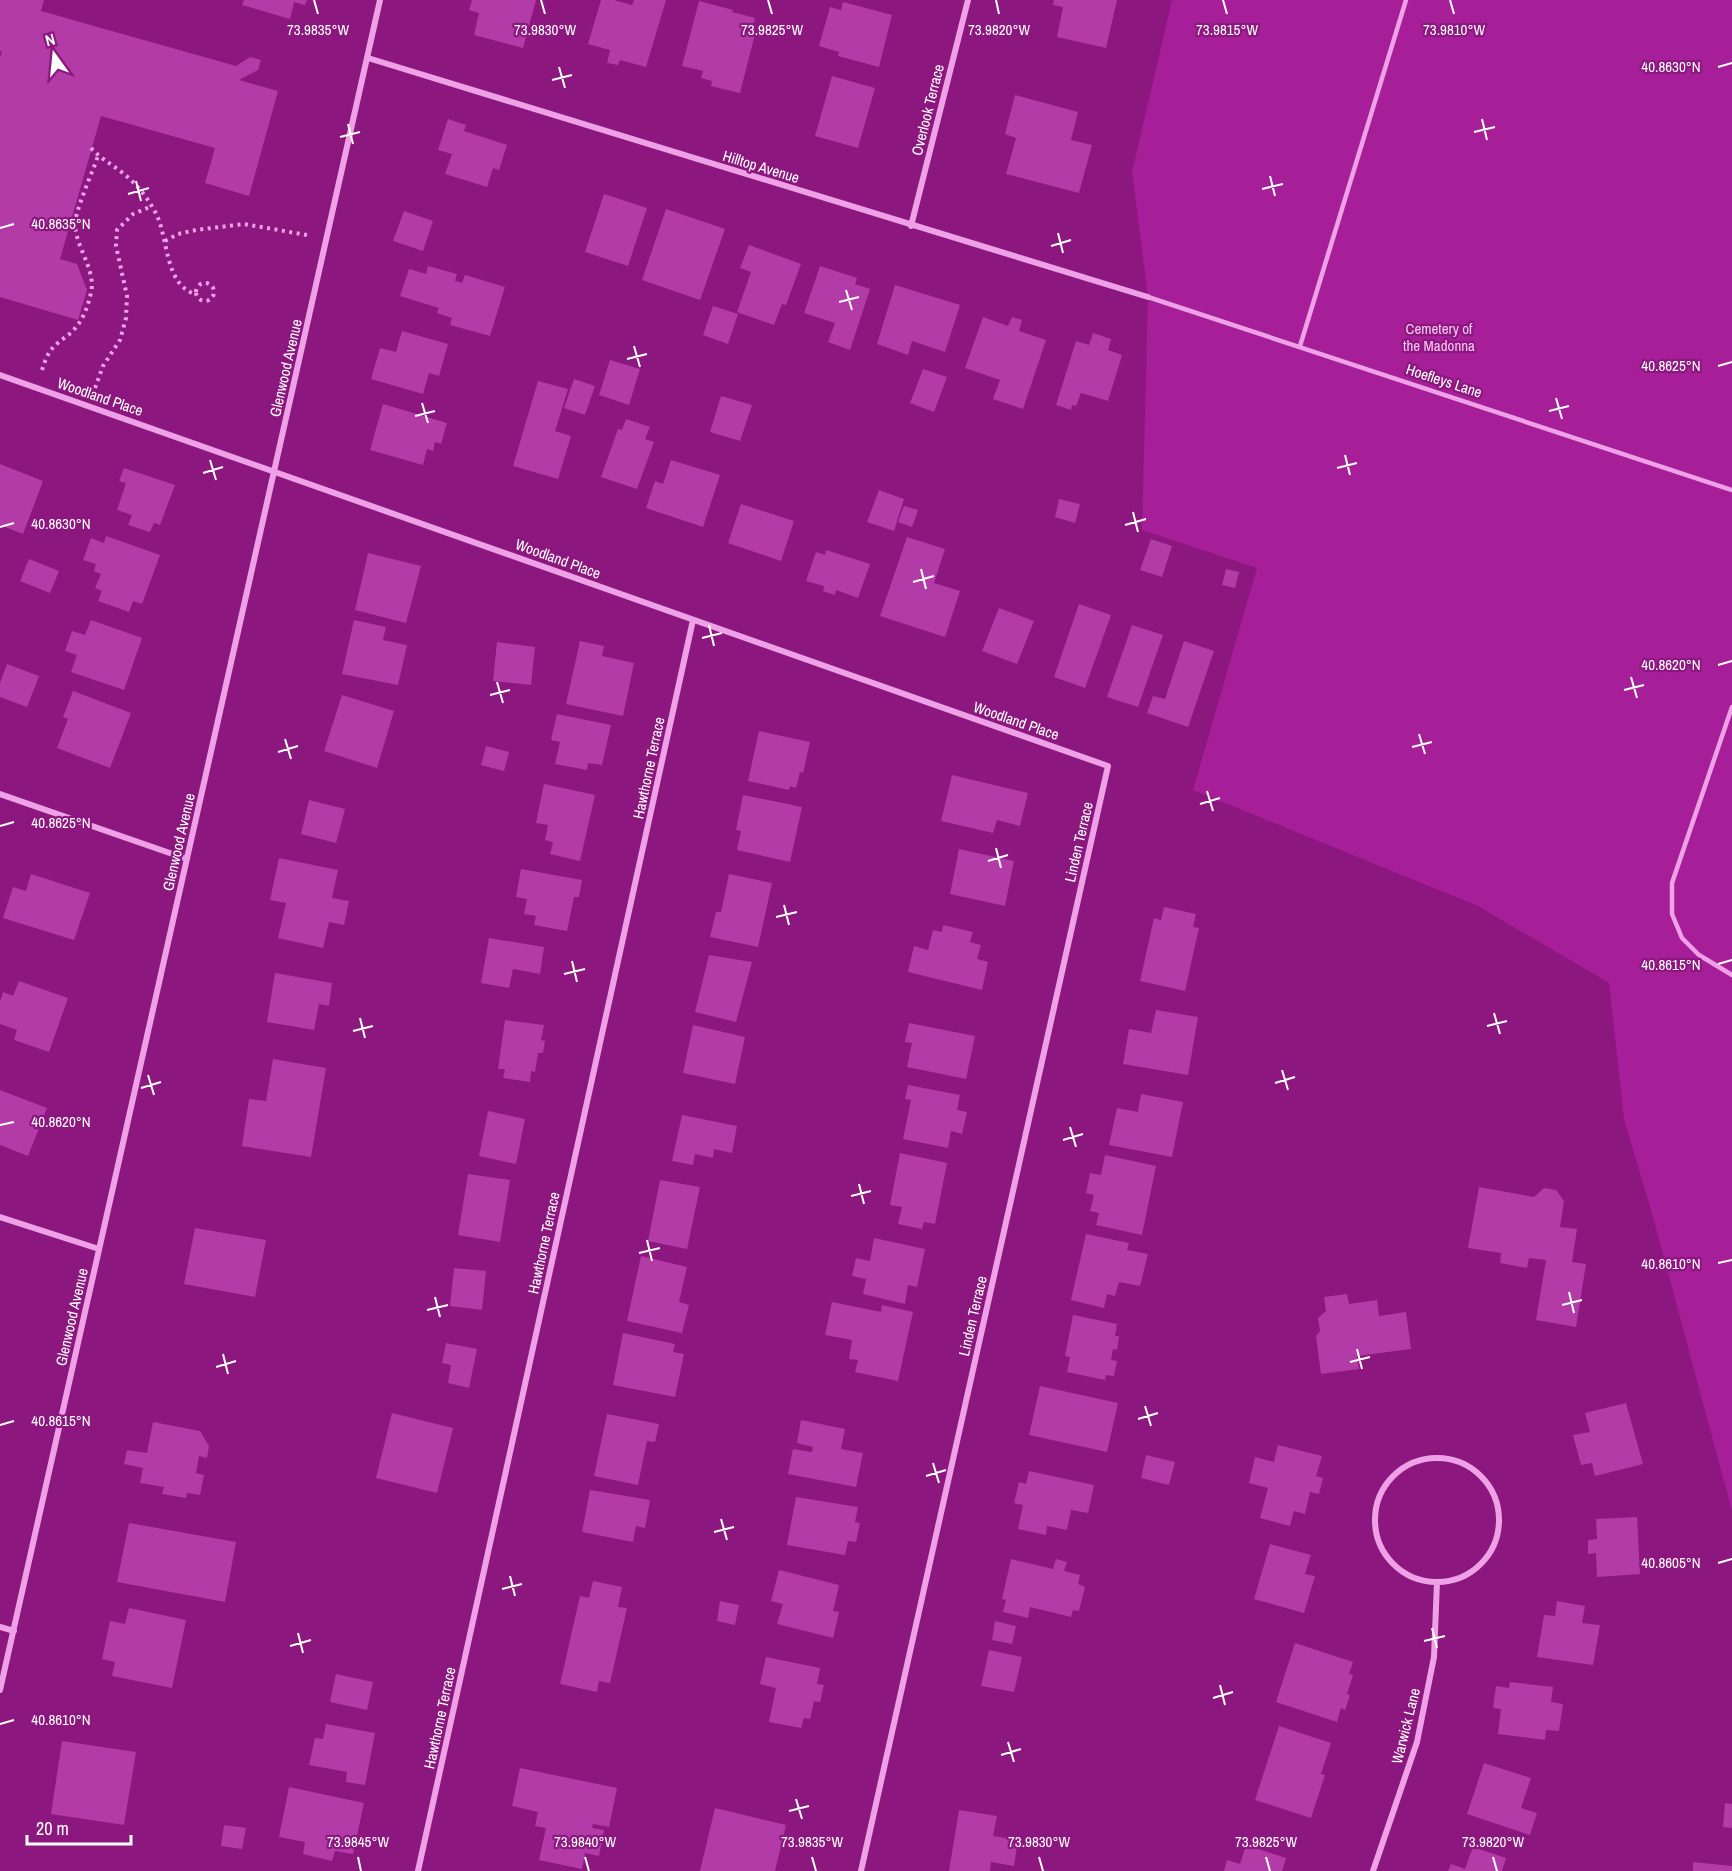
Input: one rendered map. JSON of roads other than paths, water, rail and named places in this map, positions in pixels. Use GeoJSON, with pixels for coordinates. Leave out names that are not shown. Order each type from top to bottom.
{"type":"FeatureCollection","features":[{"type":"Feature","properties":{"kind":"street","name":"Glenwood Avenue"},"geometry":{"type":"LineString","coordinates":[[0,1690],[380,0]]}},
{"type":"Feature","properties":{"kind":"street","name":"Overlook Terrace"},"geometry":{"type":"LineString","coordinates":[[911,226],[968,0]]}},
{"type":"Feature","properties":{"kind":"street","name":"Hilltop Avenue"},"geometry":{"type":"LineString","coordinates":[[368,58],[1148,297]]}},
{"type":"Feature","properties":{"kind":"street","name":"Woodland Place"},"geometry":{"type":"LineString","coordinates":[[0,375],[1108,766]]}},
{"type":"Feature","properties":{"kind":"street","name":"Hawthorne Terrace"},"geometry":{"type":"LineString","coordinates":[[418,1871],[693,620]]}},
{"type":"Feature","properties":{"kind":"street","name":"Linden Terrace"},"geometry":{"type":"LineString","coordinates":[[861,1871],[1108,766]]}},
{"type":"Feature","properties":{"kind":"street"},"geometry":{"type":"LineString","coordinates":[[0,794],[187,859]]}},
{"type":"Feature","properties":{"kind":"street"},"geometry":{"type":"LineString","coordinates":[[0,1217],[99,1249]]}},
{"type":"Feature","properties":{"kind":"street"},"geometry":{"type":"LineString","coordinates":[[1438,1458],[1457,1461],[1474,1470],[1488,1484],[1497,1501],[1500,1520],[1497,1539],[1488,1557],[1474,1570],[1456,1579],[1437,1582],[1416,1578],[1397,1568],[1383,1551],[1376,1531],[1376,1509],[1384,1489],[1397,1472],[1416,1461],[1438,1458]]}},
{"type":"Feature","properties":{"kind":"street","name":"Warwick Lane"},"geometry":{"type":"LineString","coordinates":[[1373,1871],[1417,1742],[1434,1657],[1437,1582]]}},
{"type":"Feature","properties":{"kind":"street"},"geometry":{"type":"LineString","coordinates":[[0,1627],[14,1631]]}},
{"type":"Feature","properties":{"kind":"lane"},"geometry":{"type":"LineString","coordinates":[[1300,346],[1406,0]]}},
{"type":"Feature","properties":{"kind":"lane","name":"Hoefleys Lane"},"geometry":{"type":"LineString","coordinates":[[1148,297],[1732,490]]}},
{"type":"Feature","properties":{"kind":"lane"},"geometry":{"type":"LineString","coordinates":[[1732,707],[1672,883],[1672,914],[1682,938],[1699,955],[1732,975]]}},
{"type":"Feature","properties":{"kind":"park label","name":"Cemetery of the Madonna"},"geometry":{"type":"Point","coordinates":[1439,338]}}]}
